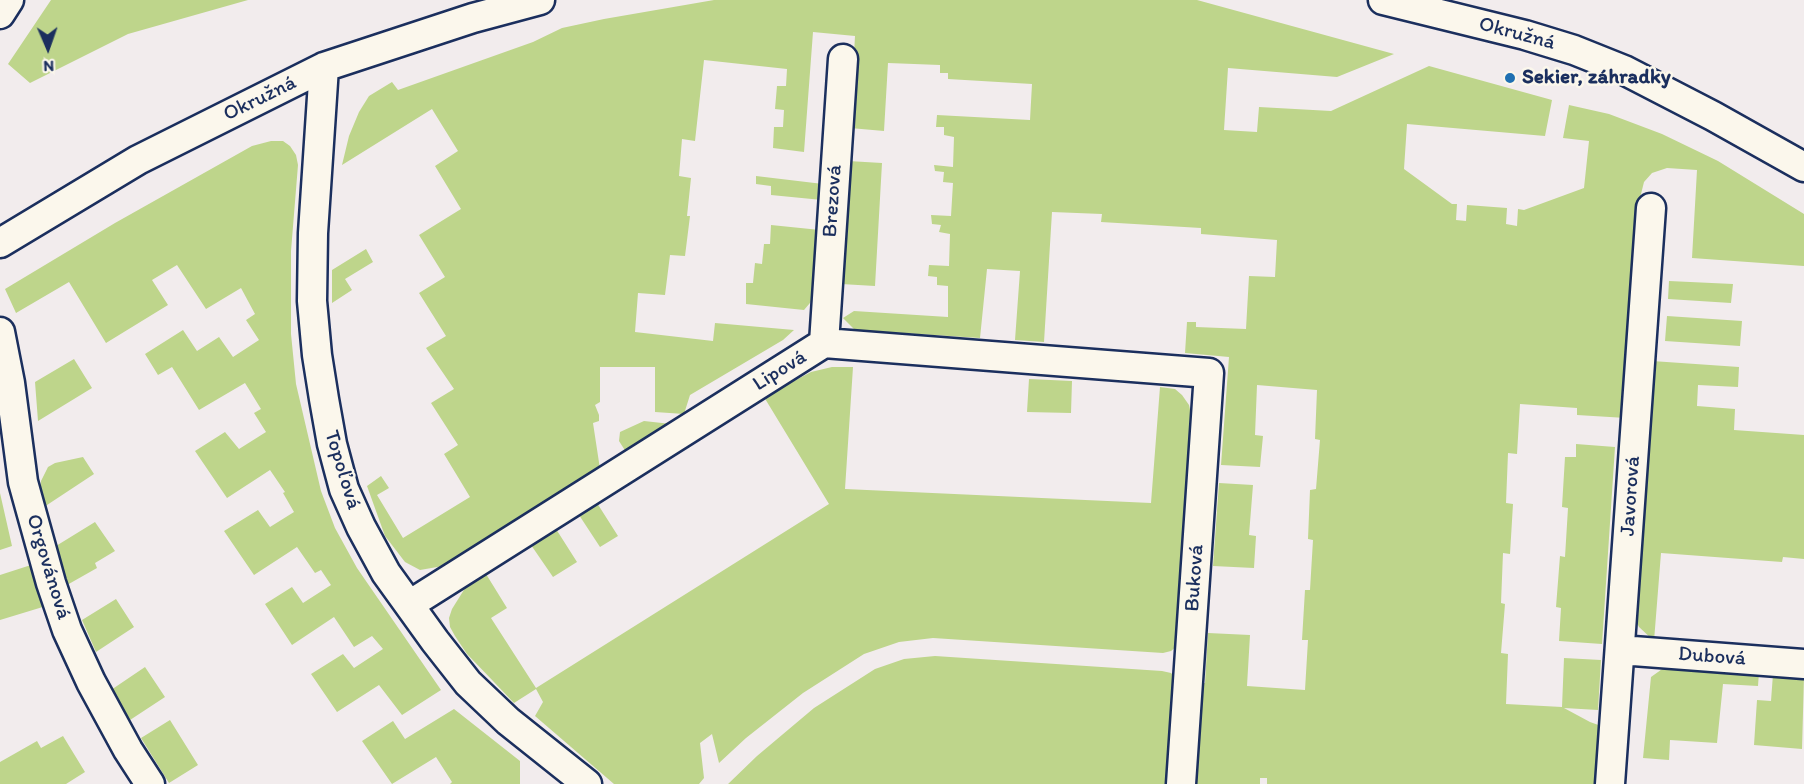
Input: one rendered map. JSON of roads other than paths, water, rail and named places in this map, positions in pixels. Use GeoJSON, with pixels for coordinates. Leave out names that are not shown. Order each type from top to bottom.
{"type":"FeatureCollection","features":[{"type":"Feature","properties":{"kind":"street"},"geometry":{"type":"LineString","coordinates":[[0,14],[9,0]]}},
{"type":"Feature","properties":{"kind":"street","name":"Okružná"},"geometry":{"type":"LineString","coordinates":[[0,243],[138,160],[324,68],[473,18],[540,0]]}},
{"type":"Feature","properties":{"kind":"street","name":"Okružná"},"geometry":{"type":"LineString","coordinates":[[1383,0],[1525,35],[1574,50],[1644,80],[1804,167]]}},
{"type":"Feature","properties":{"kind":"street","name":"Brezová"},"geometry":{"type":"LineString","coordinates":[[824,343],[843,59]]}},
{"type":"Feature","properties":{"kind":"street","name":"Topoľová"},"geometry":{"type":"LineString","coordinates":[[324,68],[313,233],[312,301],[322,388],[332,444],[344,489],[386,573],[468,683],[508,721],[587,784]]}},
{"type":"Feature","properties":{"kind":"street","name":"Javorová"},"geometry":{"type":"LineString","coordinates":[[1610,784],[1652,208]]}},
{"type":"Feature","properties":{"kind":"street","name":"Orgovánová"},"geometry":{"type":"LineString","coordinates":[[0,332],[10,383],[23,482],[38,542],[57,602],[91,682],[128,750],[150,784]]}},
{"type":"Feature","properties":{"kind":"street","name":"Lipová"},"geometry":{"type":"LineString","coordinates":[[409,605],[824,343],[1209,373]]}},
{"type":"Feature","properties":{"kind":"street","name":"Buková"},"geometry":{"type":"LineString","coordinates":[[1180,784],[1209,373]]}},
{"type":"Feature","properties":{"kind":"street","name":"Dubová"},"geometry":{"type":"LineString","coordinates":[[1620,650],[1804,664]]}},
{"type":"Feature","properties":{"kind":"place","name":"Sekier, záhradky"},"geometry":{"type":"Point","coordinates":[1510,78]}}]}
